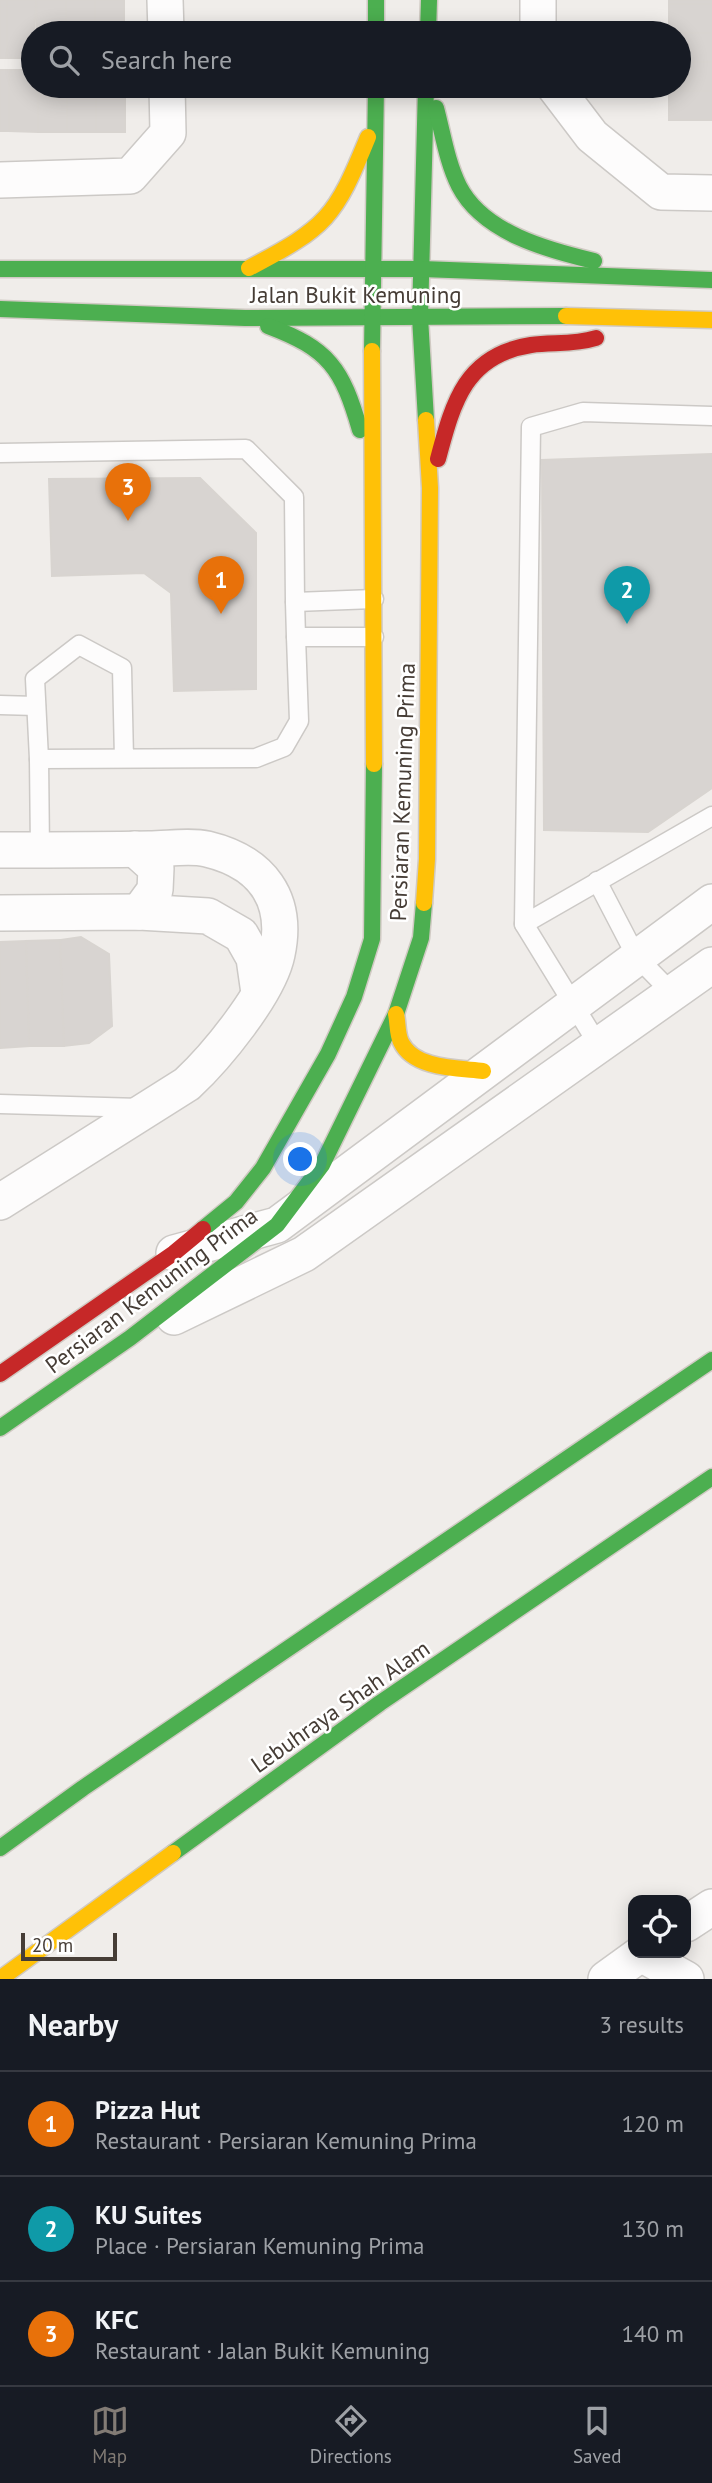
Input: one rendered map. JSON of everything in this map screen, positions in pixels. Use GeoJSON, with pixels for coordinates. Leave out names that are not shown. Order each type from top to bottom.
{"type":"FeatureCollection","features":[{"type":"Feature","properties":{"kind":"main road"},"geometry":{"type":"LineString","coordinates":[[376,0],[376,21]]}},
{"type":"Feature","properties":{"kind":"main road"},"geometry":{"type":"LineString","coordinates":[[428,21],[429,0]]}},
{"type":"Feature","properties":{"kind":"main road","name":"Persiaran Kemuning Prima"},"geometry":{"type":"LineString","coordinates":[[0,1374],[174,1253],[236,1202],[262,1168],[328,1054],[354,997],[372,939],[375,858],[372,318],[376,98]]}},
{"type":"Feature","properties":{"kind":"main road","name":"Persiaran Kemuning Prima"},"geometry":{"type":"LineString","coordinates":[[0,1428],[130,1338],[277,1225],[322,1165],[396,1014],[421,938],[427,859],[430,488],[420,317],[428,98]]}},
{"type":"Feature","properties":{"kind":"main road"},"geometry":{"type":"LineString","coordinates":[[432,98],[460,190],[491,221],[525,240],[573,257],[686,279]]}},
{"type":"Feature","properties":{"kind":"main road"},"geometry":{"type":"LineString","coordinates":[[247,270],[302,239],[323,223],[349,182],[376,117]]}},
{"type":"Feature","properties":{"kind":"main road","name":"Jalan Bukit Kemuning"},"geometry":{"type":"LineString","coordinates":[[0,269],[422,269],[712,280]]}},
{"type":"Feature","properties":{"kind":"main road","name":"Jalan Bukit Kemuning"},"geometry":{"type":"LineString","coordinates":[[0,309],[245,318],[642,316],[712,320]]}},
{"type":"Feature","properties":{"kind":"main road"},"geometry":{"type":"LineString","coordinates":[[430,488],[453,405],[472,371],[492,355],[527,345],[592,339],[642,316]]}},
{"type":"Feature","properties":{"kind":"main road"},"geometry":{"type":"LineString","coordinates":[[245,318],[307,339],[321,349],[345,379],[361,433],[373,497]]}},
{"type":"Feature","properties":{"kind":"main road"},"geometry":{"type":"LineString","coordinates":[[396,1014],[401,1042],[415,1056],[436,1065],[483,1070]]}},
{"type":"Feature","properties":{"kind":"main road"},"geometry":{"type":"LineString","coordinates":[[0,1848],[83,1788],[712,1360]]}},
{"type":"Feature","properties":{"kind":"main road","name":"Lebuhraya Shah Alam"},"geometry":{"type":"LineString","coordinates":[[0,1979],[380,1703],[712,1477]]}},
{"type":"Feature","properties":{"kind":"street"},"geometry":{"type":"LineString","coordinates":[[165,0],[166,21]]}},
{"type":"Feature","properties":{"kind":"street"},"geometry":{"type":"LineString","coordinates":[[538,0],[538,21]]}},
{"type":"Feature","properties":{"kind":"street"},"geometry":{"type":"LineString","coordinates":[[0,180],[130,176],[168,133],[167,98]]}},
{"type":"Feature","properties":{"kind":"street"},"geometry":{"type":"LineString","coordinates":[[563,98],[592,136],[661,192],[712,193]]}},
{"type":"Feature","properties":{"kind":"street"},"geometry":{"type":"LineString","coordinates":[[0,850],[206,848],[241,863],[262,877],[275,895],[278,925],[277,955],[259,993],[213,1060],[187,1084],[0,1202]]}},
{"type":"Feature","properties":{"kind":"street"},"geometry":{"type":"LineString","coordinates":[[135,849],[156,868],[155,890],[139,912]]}},
{"type":"Feature","properties":{"kind":"street"},"geometry":{"type":"LineString","coordinates":[[174,1253],[277,1225],[573,1002],[712,902]]}},
{"type":"Feature","properties":{"kind":"street"},"geometry":{"type":"LineString","coordinates":[[0,913],[139,912],[208,916],[240,935],[254,958],[259,993]]}},
{"type":"Feature","properties":{"kind":"street"},"geometry":{"type":"LineString","coordinates":[[130,1338],[304,1254],[712,965]]}},
{"type":"Feature","properties":{"kind":"street"},"geometry":{"type":"LineString","coordinates":[[691,1921],[712,1907]]}},
{"type":"Feature","properties":{"kind":"street"},"geometry":{"type":"LineString","coordinates":[[606,1979],[635,1958]]}},
{"type":"Feature","properties":{"kind":"street"},"geometry":{"type":"LineString","coordinates":[[650,1958],[686,1979]]}},
{"type":"Feature","properties":{"kind":"lane"},"geometry":{"type":"LineString","coordinates":[[599,1046],[524,924],[531,427],[583,412],[712,416]]}},
{"type":"Feature","properties":{"kind":"lane"},"geometry":{"type":"LineString","coordinates":[[0,453],[246,449],[294,497],[299,721],[284,747],[256,758],[39,758]]}},
{"type":"Feature","properties":{"kind":"lane"},"geometry":{"type":"LineString","coordinates":[[295,602],[374,599]]}},
{"type":"Feature","properties":{"kind":"lane"},"geometry":{"type":"LineString","coordinates":[[296,637],[374,637]]}},
{"type":"Feature","properties":{"kind":"lane"},"geometry":{"type":"LineString","coordinates":[[40,850],[35,679],[79,645],[122,668],[124,758]]}},
{"type":"Feature","properties":{"kind":"lane"},"geometry":{"type":"LineString","coordinates":[[0,705],[36,706]]}},
{"type":"Feature","properties":{"kind":"lane"},"geometry":{"type":"LineString","coordinates":[[524,924],[712,816]]}},
{"type":"Feature","properties":{"kind":"lane"},"geometry":{"type":"LineString","coordinates":[[597,881],[636,956],[673,994]]}},
{"type":"Feature","properties":{"kind":"lane"},"geometry":{"type":"LineString","coordinates":[[0,1104],[148,1108]]}},
{"type":"Feature","properties":{"kind":"building"},"geometry":{"type":"Polygon","coordinates":[[[0,0],[7,0],[7,58],[0,58],[0,0]]]}},
{"type":"Feature","properties":{"kind":"building"},"geometry":{"type":"Polygon","coordinates":[[[7,0],[36,0],[35,21],[21,21],[21,58],[7,58],[7,0]]]}},
{"type":"Feature","properties":{"kind":"building"},"geometry":{"type":"Polygon","coordinates":[[[36,0],[66,0],[66,21],[37,21],[36,0]]]}},
{"type":"Feature","properties":{"kind":"building"},"geometry":{"type":"Polygon","coordinates":[[[66,0],[95,0],[95,21],[66,21],[66,0]]]}},
{"type":"Feature","properties":{"kind":"building"},"geometry":{"type":"Polygon","coordinates":[[[95,0],[124,0],[124,21],[95,21],[95,0]]]}},
{"type":"Feature","properties":{"kind":"building"},"geometry":{"type":"Polygon","coordinates":[[[669,0],[712,0],[712,4],[669,4],[669,0]]]}},
{"type":"Feature","properties":{"kind":"building"},"geometry":{"type":"Polygon","coordinates":[[[669,4],[712,4],[712,33],[691,33],[691,21],[669,21],[669,4]]]}},
{"type":"Feature","properties":{"kind":"building"},"geometry":{"type":"Polygon","coordinates":[[[691,33],[712,33],[712,62],[691,62],[691,33]]]}},
{"type":"Feature","properties":{"kind":"building"},"geometry":{"type":"Polygon","coordinates":[[[691,62],[712,62],[712,91],[691,91],[691,62]]]}},
{"type":"Feature","properties":{"kind":"building"},"geometry":{"type":"Polygon","coordinates":[[[0,70],[9,70],[9,131],[0,131],[0,70]]]}},
{"type":"Feature","properties":{"kind":"building"},"geometry":{"type":"Polygon","coordinates":[[[9,70],[21,70],[21,98],[38,98],[38,132],[9,131],[9,70]]]}},
{"type":"Feature","properties":{"kind":"building"},"geometry":{"type":"Polygon","coordinates":[[[691,91],[712,91],[712,120],[669,120],[669,98],[691,98],[691,91]]]}},
{"type":"Feature","properties":{"kind":"building"},"geometry":{"type":"Polygon","coordinates":[[[38,98],[67,98],[67,132],[38,132],[38,98]]]}},
{"type":"Feature","properties":{"kind":"building"},"geometry":{"type":"Polygon","coordinates":[[[67,98],[96,98],[96,132],[67,132],[67,98]]]}},
{"type":"Feature","properties":{"kind":"building"},"geometry":{"type":"Polygon","coordinates":[[[96,98],[125,98],[125,132],[96,132],[96,98]]]}},
{"type":"Feature","properties":{"kind":"building"},"geometry":{"type":"Polygon","coordinates":[[[712,454],[712,788],[648,832],[544,830],[542,460],[712,454]]]}},
{"type":"Feature","properties":{"kind":"building"},"geometry":{"type":"Polygon","coordinates":[[[200,478],[256,533],[256,689],[174,691],[171,593],[144,573],[52,576],[49,479],[200,478]]]}},
{"type":"Feature","properties":{"kind":"building"},"geometry":{"type":"Polygon","coordinates":[[[81,937],[109,954],[112,1026],[89,1043],[64,1046],[60,940],[81,937]]]}},
{"type":"Feature","properties":{"kind":"building"},"geometry":{"type":"Polygon","coordinates":[[[60,940],[64,1046],[29,1046],[26,941],[60,940]]]}},
{"type":"Feature","properties":{"kind":"building"},"geometry":{"type":"Polygon","coordinates":[[[26,941],[29,1046],[0,1048],[0,942],[26,941]]]}},
{"type":"Feature","properties":{"kind":"traffic: fast"},"geometry":{"type":"LineString","coordinates":[[376,0],[376,21]]}},
{"type":"Feature","properties":{"kind":"traffic: fast"},"geometry":{"type":"LineString","coordinates":[[428,21],[429,0]]}},
{"type":"Feature","properties":{"kind":"traffic: fast"},"geometry":{"type":"LineString","coordinates":[[372,351],[376,98]]}},
{"type":"Feature","properties":{"kind":"traffic: fast"},"geometry":{"type":"LineString","coordinates":[[426,98],[420,317],[426,420]]}},
{"type":"Feature","properties":{"kind":"traffic: fast"},"geometry":{"type":"LineString","coordinates":[[436,108],[455,177],[470,202],[484,216],[518,237],[537,245],[594,261]]}},
{"type":"Feature","properties":{"kind":"traffic: fast"},"geometry":{"type":"LineString","coordinates":[[0,269],[422,269],[712,280]]}},
{"type":"Feature","properties":{"kind":"traffic: fast"},"geometry":{"type":"LineString","coordinates":[[0,309],[245,318],[566,316]]}},
{"type":"Feature","properties":{"kind":"traffic: fast"},"geometry":{"type":"LineString","coordinates":[[268,326],[306,343],[330,363],[347,391],[360,430]]}},
{"type":"Feature","properties":{"kind":"traffic: fast"},"geometry":{"type":"LineString","coordinates":[[203,1229],[236,1202],[263,1168],[328,1054],[354,997],[372,939],[374,764]]}},
{"type":"Feature","properties":{"kind":"traffic: fast"},"geometry":{"type":"LineString","coordinates":[[0,1428],[130,1338],[277,1225],[322,1165],[396,1014],[421,938],[424,903]]}},
{"type":"Feature","properties":{"kind":"traffic: fast"},"geometry":{"type":"LineString","coordinates":[[0,1848],[83,1788],[712,1360]]}},
{"type":"Feature","properties":{"kind":"traffic: fast"},"geometry":{"type":"LineString","coordinates":[[173,1853],[380,1703],[712,1477]]}},
{"type":"Feature","properties":{"kind":"traffic: slow"},"geometry":{"type":"LineString","coordinates":[[249,268],[296,242],[325,218],[346,186],[368,137]]}},
{"type":"Feature","properties":{"kind":"traffic: slow"},"geometry":{"type":"LineString","coordinates":[[566,316],[712,320]]}},
{"type":"Feature","properties":{"kind":"traffic: slow"},"geometry":{"type":"LineString","coordinates":[[372,351],[374,764]]}},
{"type":"Feature","properties":{"kind":"traffic: slow"},"geometry":{"type":"LineString","coordinates":[[424,903],[427,859],[430,488],[426,420]]}},
{"type":"Feature","properties":{"kind":"traffic: slow"},"geometry":{"type":"LineString","coordinates":[[396,1014],[401,1042],[416,1058],[437,1066],[483,1071]]}},
{"type":"Feature","properties":{"kind":"traffic: slow"},"geometry":{"type":"LineString","coordinates":[[0,1979],[173,1853]]}},
{"type":"Feature","properties":{"kind":"traffic: jam"},"geometry":{"type":"LineString","coordinates":[[438,459],[450,419],[465,385],[491,359],[509,350],[531,345],[596,338]]}},
{"type":"Feature","properties":{"kind":"traffic: jam"},"geometry":{"type":"LineString","coordinates":[[0,1374],[174,1253],[203,1229]]}},
{"type":"Feature","properties":{"kind":"place","name":"KFC"},"geometry":{"type":"Point","coordinates":[128,521]}},
{"type":"Feature","properties":{"kind":"place","name":"Pizza Hut"},"geometry":{"type":"Point","coordinates":[221,614]}},
{"type":"Feature","properties":{"kind":"place","name":"KU Suites"},"geometry":{"type":"Point","coordinates":[627,624]}}]}
